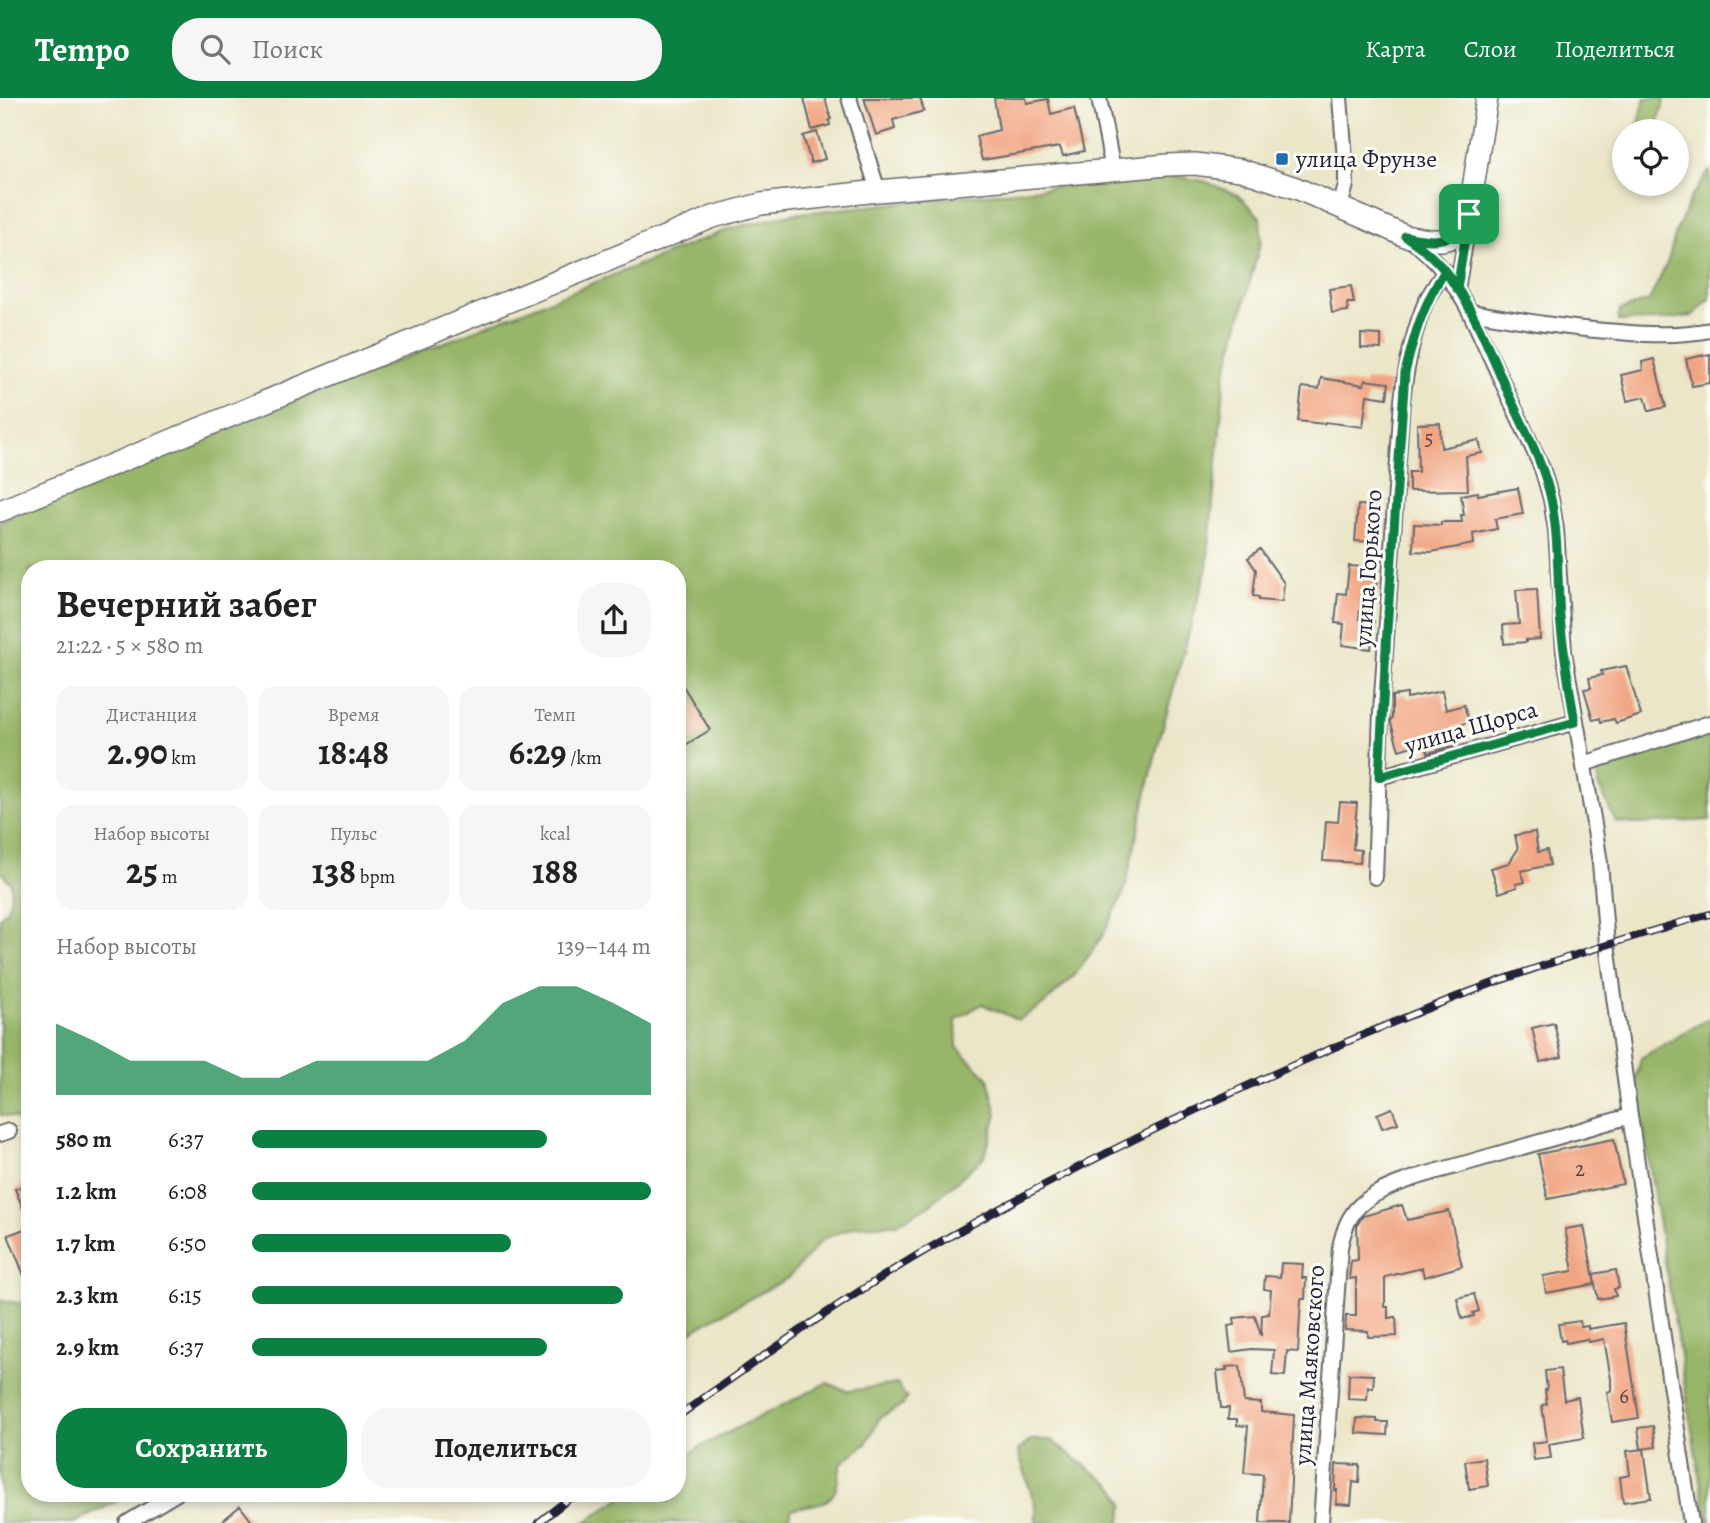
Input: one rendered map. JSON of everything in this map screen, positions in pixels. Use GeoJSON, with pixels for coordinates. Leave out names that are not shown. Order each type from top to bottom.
{"type":"FeatureCollection","features":[{"type":"Feature","properties":{"kind":"street"},"geometry":{"type":"LineString","coordinates":[[849,98],[878,191]]}},
{"type":"Feature","properties":{"kind":"street"},"geometry":{"type":"LineString","coordinates":[[1099,98],[1113,170]]}},
{"type":"Feature","properties":{"kind":"street"},"geometry":{"type":"LineString","coordinates":[[1340,98],[1346,185],[1340,207]]}},
{"type":"Feature","properties":{"kind":"street"},"geometry":{"type":"LineString","coordinates":[[1457,289],[1487,98]]}},
{"type":"Feature","properties":{"kind":"street"},"geometry":{"type":"LineString","coordinates":[[0,511],[713,217],[761,204],[878,191],[1195,164],[1265,177],[1405,236],[1445,271],[1470,312],[1542,468],[1551,499],[1556,530],[1564,652],[1600,863],[1607,944],[1630,1116],[1691,1523]]}},
{"type":"Feature","properties":{"kind":"street"},"geometry":{"type":"LineString","coordinates":[[1405,236],[1429,240],[1450,237],[1457,232],[1469,214]]}},
{"type":"Feature","properties":{"kind":"street","name":"улица Горького"},"geometry":{"type":"LineString","coordinates":[[1375,877],[1384,670],[1405,373],[1428,298],[1445,271]]}},
{"type":"Feature","properties":{"kind":"street"},"geometry":{"type":"LineString","coordinates":[[1470,312],[1538,324],[1638,334],[1678,334],[1710,330]]}},
{"type":"Feature","properties":{"kind":"street","name":"улица Щорса"},"geometry":{"type":"LineString","coordinates":[[1379,777],[1575,722]]}},
{"type":"Feature","properties":{"kind":"street"},"geometry":{"type":"LineString","coordinates":[[1584,764],[1710,723]]}},
{"type":"Feature","properties":{"kind":"street","name":"улица Маяковского"},"geometry":{"type":"LineString","coordinates":[[1321,1523],[1340,1247],[1345,1227],[1353,1213],[1363,1202],[1383,1189],[1630,1116]]}},
{"type":"Feature","properties":{"kind":"street"},"geometry":{"type":"LineString","coordinates":[[127,1523],[162,1502]]}},
{"type":"Feature","properties":{"kind":"green space"},"geometry":{"type":"Polygon","coordinates":[[[1645,98],[1665,98],[1659,119],[1640,119],[1645,98]]]}},
{"type":"Feature","properties":{"kind":"green space"},"geometry":{"type":"Polygon","coordinates":[[[1710,171],[1710,299],[1692,316],[1618,321],[1620,310],[1649,301],[1668,261],[1676,232],[1690,199],[1710,171]]]}},
{"type":"Feature","properties":{"kind":"green space"},"geometry":{"type":"Polygon","coordinates":[[[1167,175],[1204,181],[1238,195],[1260,217],[1261,240],[1225,376],[1207,567],[1157,748],[1124,892],[1103,935],[1075,975],[1043,1005],[1018,1020],[982,1004],[956,1020],[957,1047],[988,1078],[997,1114],[985,1156],[930,1205],[896,1224],[856,1226],[823,1239],[788,1278],[686,1335],[686,560],[21,560],[21,1126],[17,1118],[0,1115],[0,917],[8,906],[11,883],[0,871],[0,522],[168,448],[360,376],[729,229],[791,214],[1167,175]]]}},
{"type":"Feature","properties":{"kind":"green space"},"geometry":{"type":"Polygon","coordinates":[[[1710,730],[1710,820],[1633,824],[1616,822],[1598,785],[1598,772],[1607,763],[1710,730]]]}},
{"type":"Feature","properties":{"kind":"green space"},"geometry":{"type":"Polygon","coordinates":[[[1710,1018],[1710,1523],[1707,1523],[1636,1082],[1641,1058],[1710,1018]]]}},
{"type":"Feature","properties":{"kind":"green space"},"geometry":{"type":"Polygon","coordinates":[[[0,1300],[21,1304],[21,1502],[115,1502],[74,1523],[0,1523],[0,1300]]]}},
{"type":"Feature","properties":{"kind":"green space"},"geometry":{"type":"Polygon","coordinates":[[[827,1383],[848,1391],[897,1384],[907,1398],[902,1406],[880,1417],[866,1444],[841,1463],[836,1487],[829,1499],[792,1509],[787,1521],[791,1523],[584,1523],[615,1502],[686,1502],[686,1456],[827,1383]]]}},
{"type":"Feature","properties":{"kind":"green space"},"geometry":{"type":"Polygon","coordinates":[[[1031,1440],[1051,1440],[1116,1489],[1124,1505],[1120,1523],[1036,1523],[1036,1508],[1018,1451],[1031,1440]]]}},
{"type":"Feature","properties":{"kind":"building"},"geometry":{"type":"Polygon","coordinates":[[[804,98],[825,98],[830,125],[812,130],[804,98]]]}},
{"type":"Feature","properties":{"kind":"building"},"geometry":{"type":"Polygon","coordinates":[[[864,98],[920,98],[924,111],[893,120],[895,129],[876,135],[864,98]]]}},
{"type":"Feature","properties":{"kind":"building"},"geometry":{"type":"Polygon","coordinates":[[[994,98],[1026,98],[1027,103],[1048,99],[1051,114],[1074,108],[1084,151],[1063,156],[1060,147],[982,160],[976,136],[999,130],[994,98]]]}},
{"type":"Feature","properties":{"kind":"building"},"geometry":{"type":"Polygon","coordinates":[[[817,132],[825,159],[811,163],[803,136],[817,132]]]}},
{"type":"Feature","properties":{"kind":"building"},"geometry":{"type":"Polygon","coordinates":[[[1351,286],[1354,303],[1347,303],[1348,311],[1332,313],[1329,289],[1351,286]]]}},
{"type":"Feature","properties":{"kind":"building"},"geometry":{"type":"Polygon","coordinates":[[[1361,334],[1381,335],[1381,349],[1361,348],[1361,334]]]}},
{"type":"Feature","properties":{"kind":"building"},"geometry":{"type":"Polygon","coordinates":[[[1710,354],[1710,383],[1692,386],[1686,359],[1710,354]]]}},
{"type":"Feature","properties":{"kind":"building"},"geometry":{"type":"Polygon","coordinates":[[[1654,359],[1666,407],[1649,411],[1645,397],[1627,401],[1621,375],[1643,370],[1642,362],[1654,359]]]}},
{"type":"Feature","properties":{"kind":"building"},"geometry":{"type":"Polygon","coordinates":[[[1321,378],[1364,385],[1365,380],[1389,383],[1387,398],[1367,395],[1363,427],[1298,421],[1302,387],[1319,389],[1321,378]]]}},
{"type":"Feature","properties":{"kind":"building"},"geometry":{"type":"Polygon","coordinates":[[[1440,423],[1441,448],[1479,440],[1482,453],[1466,456],[1468,490],[1409,491],[1409,472],[1418,472],[1417,424],[1440,423]]]}},
{"type":"Feature","properties":{"kind":"building"},"geometry":{"type":"Polygon","coordinates":[[[1518,488],[1523,514],[1495,519],[1497,529],[1473,534],[1474,544],[1431,552],[1413,551],[1414,524],[1441,525],[1441,522],[1462,522],[1461,515],[1464,515],[1461,495],[1518,488]]]}},
{"type":"Feature","properties":{"kind":"building"},"geometry":{"type":"Polygon","coordinates":[[[1358,505],[1375,506],[1374,516],[1378,516],[1376,542],[1355,541],[1358,505]]]}},
{"type":"Feature","properties":{"kind":"building"},"geometry":{"type":"Polygon","coordinates":[[[1260,549],[1284,583],[1282,602],[1259,600],[1259,597],[1253,596],[1256,570],[1248,558],[1260,549]]]}},
{"type":"Feature","properties":{"kind":"building"},"geometry":{"type":"Polygon","coordinates":[[[1349,566],[1378,568],[1376,592],[1362,591],[1359,619],[1374,621],[1371,649],[1342,645],[1344,624],[1335,623],[1338,593],[1346,594],[1349,566]]]}},
{"type":"Feature","properties":{"kind":"building"},"geometry":{"type":"Polygon","coordinates":[[[1537,589],[1540,639],[1504,644],[1503,625],[1519,624],[1516,590],[1537,589]]]}},
{"type":"Feature","properties":{"kind":"building"},"geometry":{"type":"Polygon","coordinates":[[[1626,666],[1641,715],[1616,723],[1614,719],[1601,722],[1600,718],[1593,720],[1584,689],[1591,688],[1589,678],[1602,675],[1601,671],[1626,666]]]}},
{"type":"Feature","properties":{"kind":"building"},"geometry":{"type":"Polygon","coordinates":[[[686,691],[710,730],[686,745],[686,691]]]}},
{"type":"Feature","properties":{"kind":"building"},"geometry":{"type":"Polygon","coordinates":[[[1442,691],[1446,710],[1464,705],[1469,722],[1452,727],[1457,745],[1428,753],[1425,742],[1399,750],[1390,720],[1392,696],[1407,694],[1407,698],[1442,691]]]}},
{"type":"Feature","properties":{"kind":"building"},"geometry":{"type":"Polygon","coordinates":[[[1340,802],[1357,803],[1353,849],[1361,850],[1360,863],[1323,861],[1326,821],[1338,822],[1340,802]]]}},
{"type":"Feature","properties":{"kind":"building"},"geometry":{"type":"Polygon","coordinates":[[[1535,832],[1538,852],[1547,850],[1550,865],[1521,871],[1525,882],[1499,893],[1491,868],[1509,863],[1518,849],[1515,835],[1535,832]]]}},
{"type":"Feature","properties":{"kind":"building"},"geometry":{"type":"Polygon","coordinates":[[[1554,1023],[1562,1057],[1540,1062],[1532,1028],[1554,1023]]]}},
{"type":"Feature","properties":{"kind":"building"},"geometry":{"type":"Polygon","coordinates":[[[1392,1108],[1398,1123],[1382,1128],[1377,1114],[1392,1108]]]}},
{"type":"Feature","properties":{"kind":"building"},"geometry":{"type":"Polygon","coordinates":[[[1614,1139],[1623,1184],[1548,1199],[1538,1154],[1614,1139]]]}},
{"type":"Feature","properties":{"kind":"building"},"geometry":{"type":"Polygon","coordinates":[[[21,1187],[21,1203],[15,1189],[21,1187]]]}},
{"type":"Feature","properties":{"kind":"building"},"geometry":{"type":"Polygon","coordinates":[[[1402,1205],[1407,1220],[1449,1211],[1462,1266],[1424,1277],[1422,1268],[1385,1277],[1385,1307],[1388,1307],[1388,1318],[1396,1317],[1397,1336],[1368,1337],[1368,1331],[1345,1330],[1346,1316],[1356,1316],[1356,1278],[1349,1279],[1351,1261],[1358,1260],[1357,1225],[1363,1216],[1402,1205]]]}},
{"type":"Feature","properties":{"kind":"building"},"geometry":{"type":"Polygon","coordinates":[[[1584,1226],[1595,1284],[1546,1293],[1543,1276],[1573,1271],[1565,1229],[1584,1226]]]}},
{"type":"Feature","properties":{"kind":"building"},"geometry":{"type":"Polygon","coordinates":[[[21,1230],[21,1268],[8,1235],[21,1230]]]}},
{"type":"Feature","properties":{"kind":"building"},"geometry":{"type":"Polygon","coordinates":[[[1281,1263],[1303,1264],[1302,1278],[1306,1278],[1305,1299],[1301,1299],[1298,1352],[1287,1351],[1285,1376],[1272,1375],[1274,1350],[1231,1352],[1228,1326],[1235,1325],[1234,1318],[1255,1316],[1261,1336],[1262,1315],[1269,1314],[1271,1290],[1264,1289],[1265,1276],[1280,1277],[1281,1263]]]}},
{"type":"Feature","properties":{"kind":"building"},"geometry":{"type":"Polygon","coordinates":[[[1616,1270],[1619,1288],[1614,1289],[1616,1296],[1598,1299],[1593,1274],[1616,1270]]]}},
{"type":"Feature","properties":{"kind":"building"},"geometry":{"type":"Polygon","coordinates":[[[1474,1294],[1479,1311],[1473,1313],[1474,1316],[1462,1319],[1457,1298],[1474,1294]]]}},
{"type":"Feature","properties":{"kind":"building"},"geometry":{"type":"Polygon","coordinates":[[[1580,1321],[1581,1327],[1588,1326],[1588,1329],[1624,1323],[1639,1418],[1612,1422],[1607,1392],[1611,1391],[1611,1379],[1604,1339],[1588,1342],[1587,1339],[1566,1343],[1565,1340],[1561,1341],[1558,1324],[1580,1321]]]}},
{"type":"Feature","properties":{"kind":"building"},"geometry":{"type":"Polygon","coordinates":[[[1240,1366],[1244,1402],[1261,1403],[1261,1412],[1294,1415],[1289,1523],[1260,1523],[1263,1474],[1244,1473],[1248,1426],[1237,1425],[1237,1419],[1228,1419],[1229,1408],[1221,1408],[1217,1371],[1240,1366]]]}},
{"type":"Feature","properties":{"kind":"building"},"geometry":{"type":"Polygon","coordinates":[[[1560,1369],[1564,1400],[1578,1397],[1584,1438],[1549,1444],[1551,1458],[1534,1460],[1532,1443],[1547,1441],[1542,1405],[1547,1404],[1545,1371],[1560,1369]]]}},
{"type":"Feature","properties":{"kind":"building"},"geometry":{"type":"Polygon","coordinates":[[[1349,1374],[1374,1375],[1373,1388],[1368,1387],[1367,1400],[1348,1399],[1349,1374]]]}},
{"type":"Feature","properties":{"kind":"building"},"geometry":{"type":"Polygon","coordinates":[[[1357,1418],[1388,1422],[1387,1435],[1356,1433],[1357,1418]]]}},
{"type":"Feature","properties":{"kind":"building"},"geometry":{"type":"Polygon","coordinates":[[[1653,1426],[1656,1447],[1641,1449],[1638,1428],[1653,1426]]]}},
{"type":"Feature","properties":{"kind":"building"},"geometry":{"type":"Polygon","coordinates":[[[1644,1449],[1651,1498],[1623,1502],[1620,1477],[1630,1475],[1627,1451],[1644,1449]]]}},
{"type":"Feature","properties":{"kind":"building"},"geometry":{"type":"Polygon","coordinates":[[[1484,1458],[1488,1486],[1469,1489],[1465,1461],[1484,1458]]]}},
{"type":"Feature","properties":{"kind":"building"},"geometry":{"type":"Polygon","coordinates":[[[1336,1464],[1360,1465],[1359,1483],[1353,1482],[1351,1505],[1336,1504],[1336,1464]]]}},
{"type":"Feature","properties":{"kind":"building"},"geometry":{"type":"Polygon","coordinates":[[[240,1506],[253,1523],[220,1523],[240,1506]]]}},
{"type":"Feature","properties":{"kind":"railway"},"geometry":{"type":"LineString","coordinates":[[686,1411],[801,1330],[896,1268],[1008,1204],[1143,1135],[1296,1064],[1451,999],[1515,975],[1710,914]]}},
{"type":"Feature","properties":{"kind":"railway"},"geometry":{"type":"LineString","coordinates":[[538,1523],[565,1502]]}},
{"type":"Feature","properties":{"kind":"place","name":"улица Фрунзе"},"geometry":{"type":"Point","coordinates":[1282,159]}},
{"type":"Feature","properties":{"kind":"route"},"geometry":{"type":"LineString","coordinates":[[1469,214],[1457,289],[1445,271],[1428,298],[1405,373],[1381,712],[1379,777],[1575,722],[1560,615],[1556,530],[1542,468],[1492,356],[1457,289],[1445,271],[1436,261],[1405,236],[1429,240],[1450,237],[1464,225],[1469,214]]}}]}
